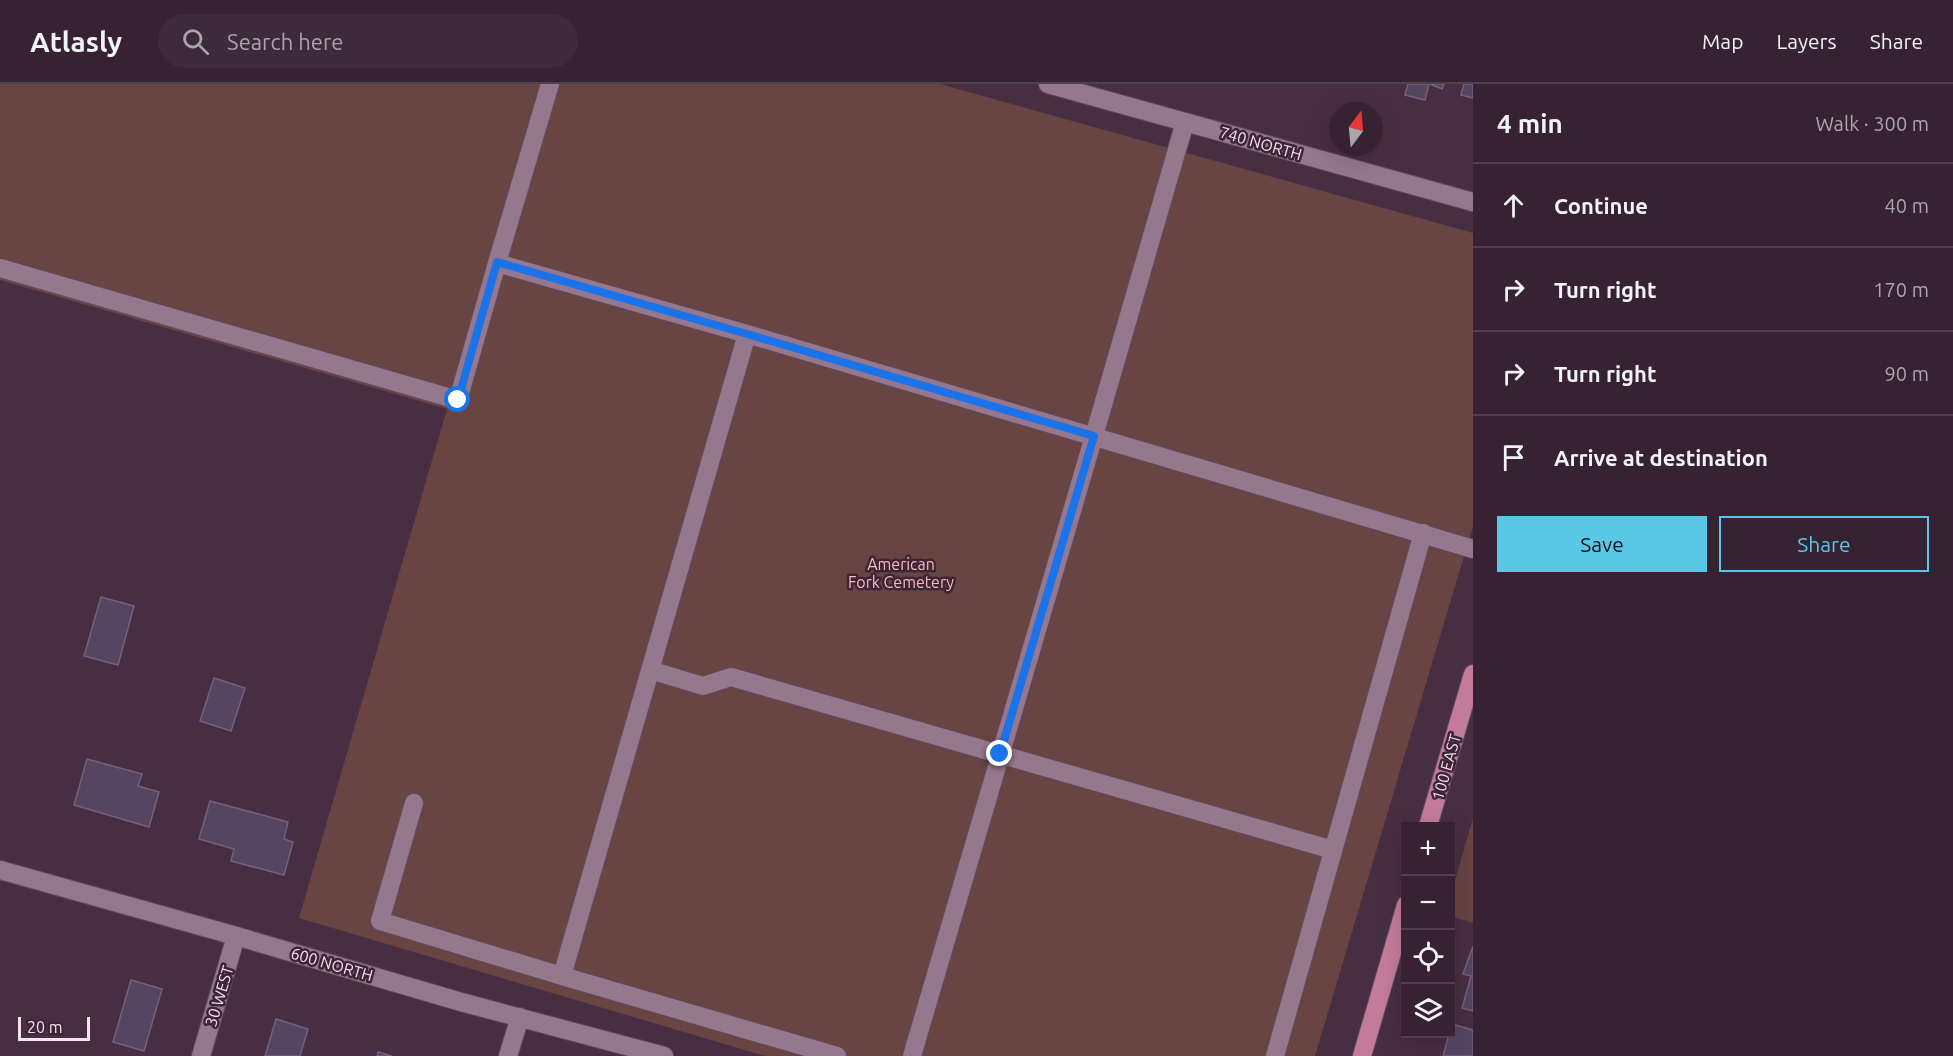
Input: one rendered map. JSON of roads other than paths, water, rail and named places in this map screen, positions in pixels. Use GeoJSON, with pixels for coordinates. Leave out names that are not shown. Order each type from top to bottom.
{"type":"FeatureCollection","features":[{"type":"Feature","properties":{"kind":"main road","name":"100 EAST"},"geometry":{"type":"LineString","coordinates":[[1429,822],[1473,674]]}},
{"type":"Feature","properties":{"kind":"main road"},"geometry":{"type":"LineString","coordinates":[[1362,1056],[1401,922]]}},
{"type":"Feature","properties":{"kind":"street"},"geometry":{"type":"LineString","coordinates":[[0,268],[458,400],[550,84]]}},
{"type":"Feature","properties":{"kind":"street","name":"740 NORTH"},"geometry":{"type":"LineString","coordinates":[[1048,84],[1473,202]]}},
{"type":"Feature","properties":{"kind":"street"},"geometry":{"type":"LineString","coordinates":[[912,1056],[1185,122]]}},
{"type":"Feature","properties":{"kind":"street"},"geometry":{"type":"LineString","coordinates":[[497,262],[1473,549]]}},
{"type":"Feature","properties":{"kind":"street"},"geometry":{"type":"LineString","coordinates":[[562,976],[747,334]]}},
{"type":"Feature","properties":{"kind":"street"},"geometry":{"type":"LineString","coordinates":[[1275,1056],[1423,533]]}},
{"type":"Feature","properties":{"kind":"street"},"geometry":{"type":"LineString","coordinates":[[650,670],[703,687],[730,677],[1333,850]]}},
{"type":"Feature","properties":{"kind":"street"},"geometry":{"type":"LineString","coordinates":[[414,802],[380,921],[837,1056]]}},
{"type":"Feature","properties":{"kind":"street","name":"600 NORTH"},"geometry":{"type":"LineString","coordinates":[[0,870],[461,1002],[664,1056]]}},
{"type":"Feature","properties":{"kind":"street","name":"30 WEST"},"geometry":{"type":"LineString","coordinates":[[201,1056],[236,936]]}},
{"type":"Feature","properties":{"kind":"street"},"geometry":{"type":"LineString","coordinates":[[508,1056],[520,1017]]}},
{"type":"Feature","properties":{"kind":"park label","name":"American Fork Cemetery"},"geometry":{"type":"Point","coordinates":[901,573]}}]}
